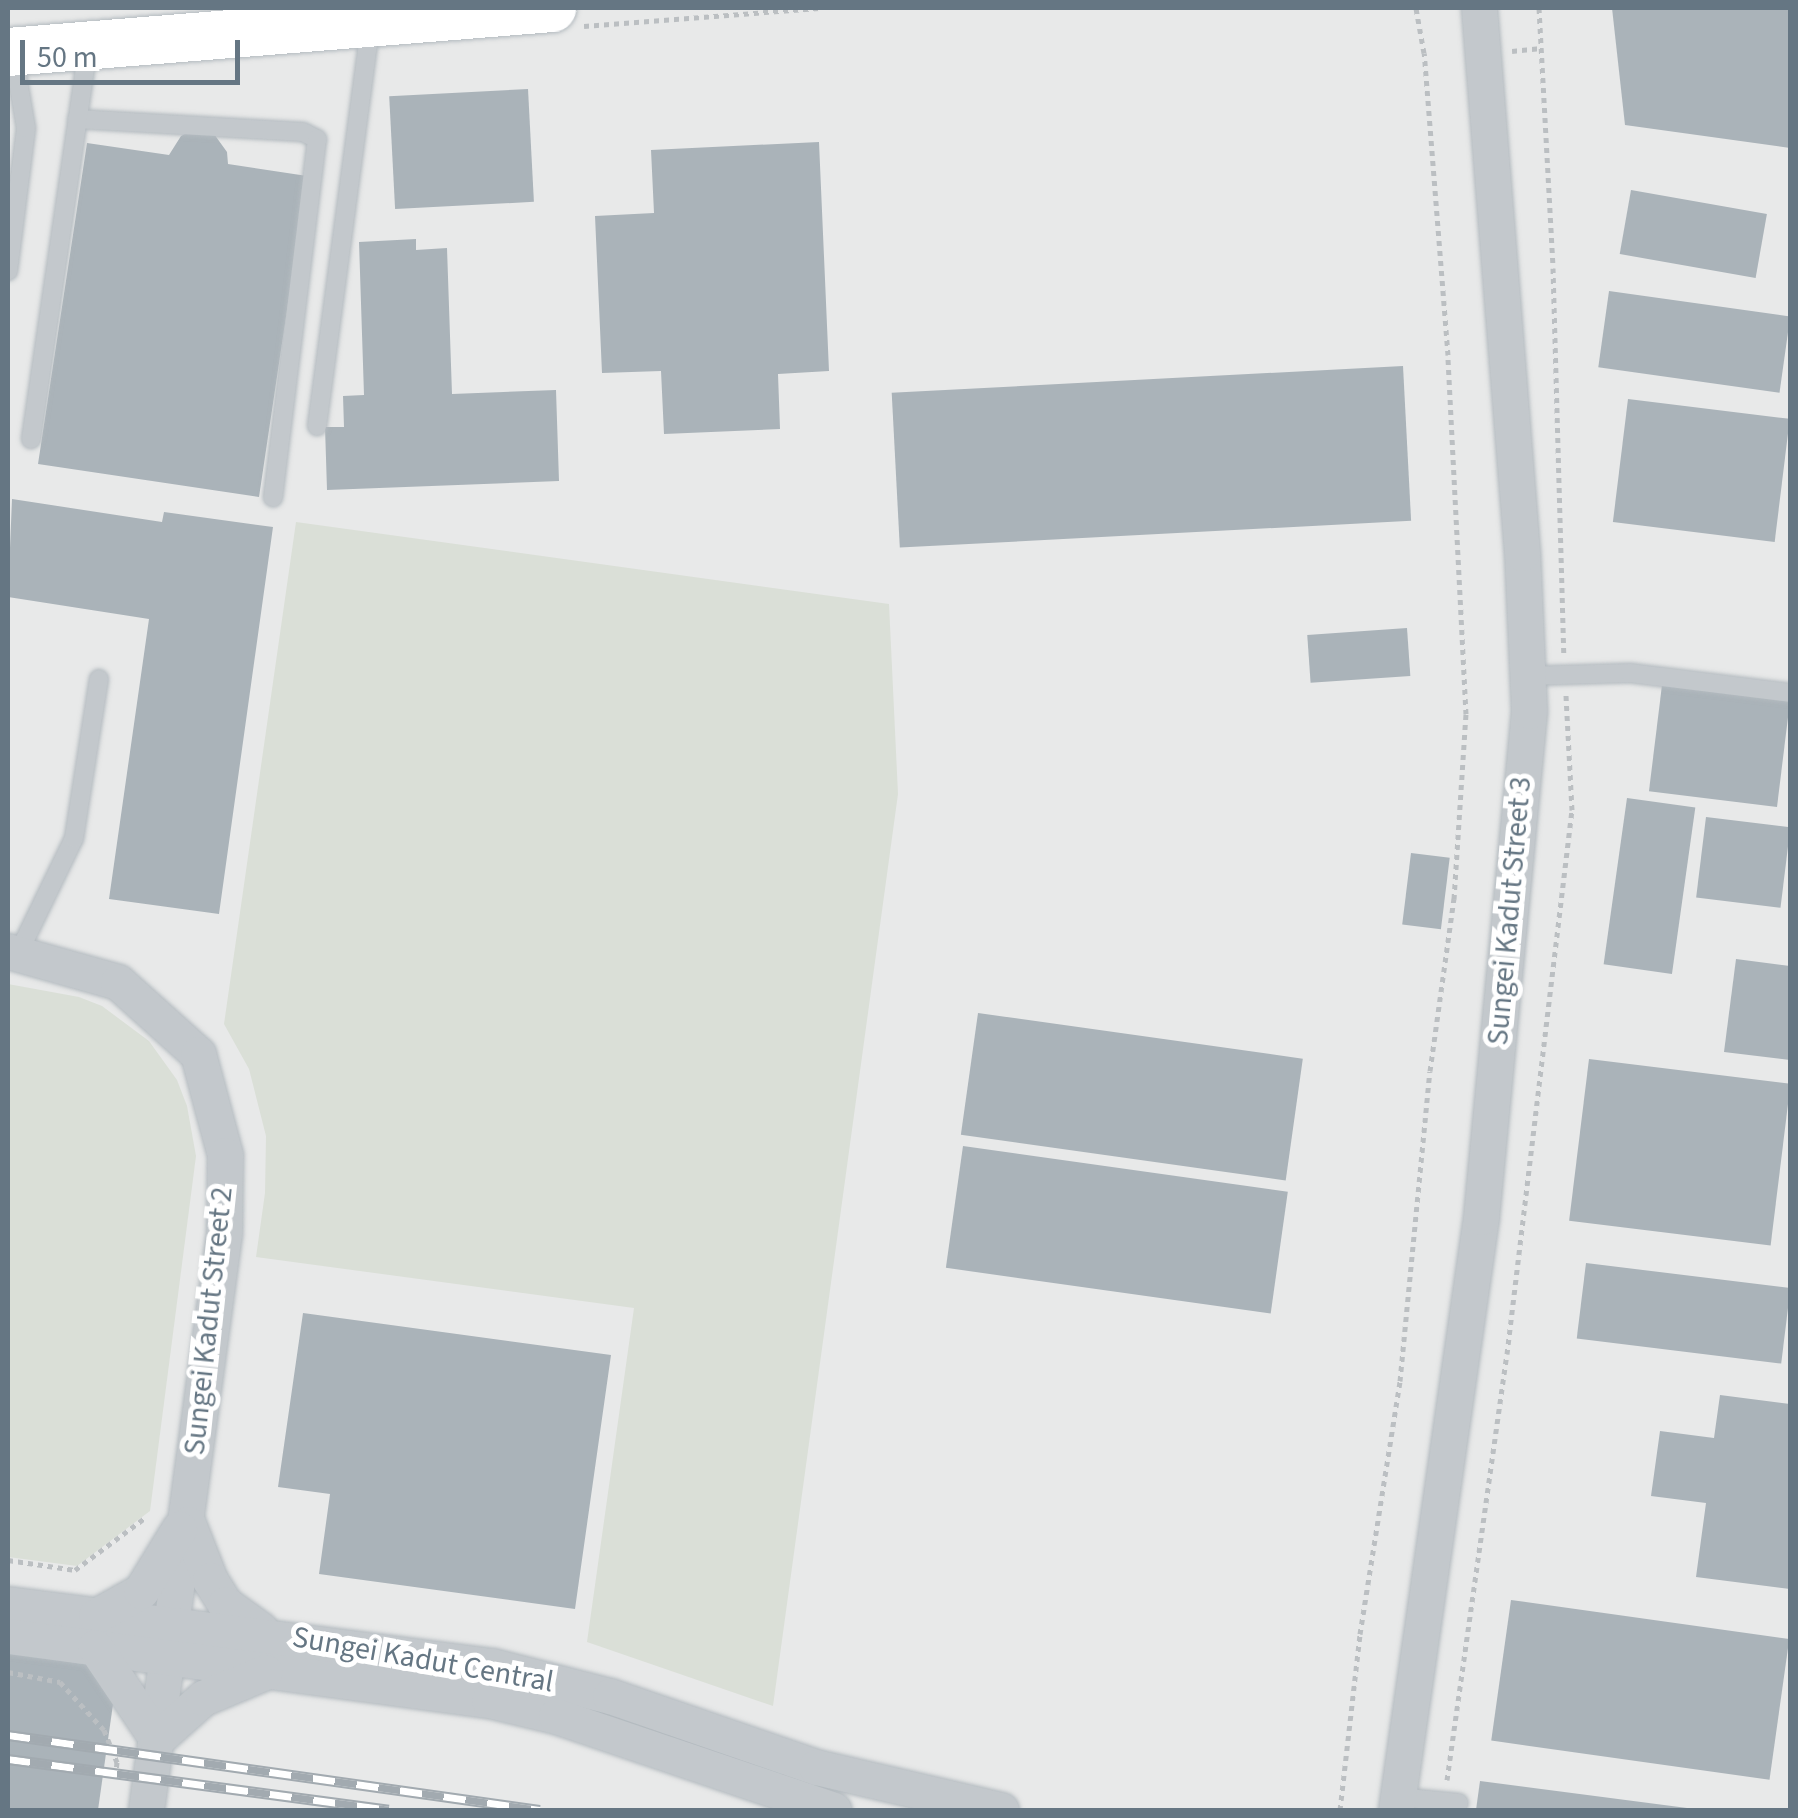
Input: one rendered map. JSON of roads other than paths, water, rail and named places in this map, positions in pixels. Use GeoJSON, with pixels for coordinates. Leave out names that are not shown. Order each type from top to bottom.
{"type":"FeatureCollection","features":[{"type":"Feature","properties":{"kind":"main road"},"geometry":{"type":"LineString","coordinates":[[10,52],[552,8]]}},
{"type":"Feature","properties":{"kind":"street","name":"Sungei Kadut Street 3"},"geometry":{"type":"LineString","coordinates":[[1397,1804],[1481,1216],[1529,711],[1522,553],[1479,8]]}},
{"type":"Feature","properties":{"kind":"street","name":"Sungei Kadut Street 2"},"geometry":{"type":"LineString","coordinates":[[13,952],[118,982],[198,1054],[225,1155],[224,1233],[146,1810]]}},
{"type":"Feature","properties":{"kind":"street"},"geometry":{"type":"LineString","coordinates":[[186,1516],[140,1591],[96,1632],[157,1739],[203,1698],[264,1672]]}},
{"type":"Feature","properties":{"kind":"street"},"geometry":{"type":"LineString","coordinates":[[186,1516],[210,1580],[225,1604],[265,1634]]}},
{"type":"Feature","properties":{"kind":"street","name":"Sungei Kadut Central"},"geometry":{"type":"LineString","coordinates":[[8,1604],[96,1632]]}},
{"type":"Feature","properties":{"kind":"street","name":"Sungei Kadut Central"},"geometry":{"type":"LineString","coordinates":[[8,1636],[96,1632],[172,1640],[265,1634],[492,1666],[610,1696],[816,1767],[1001,1810]]}},
{"type":"Feature","properties":{"kind":"street","name":"Sungei Kadut Central"},"geometry":{"type":"LineString","coordinates":[[172,1640],[264,1672],[489,1700],[556,1716],[832,1810]]}},
{"type":"Feature","properties":{"kind":"lane"},"geometry":{"type":"LineString","coordinates":[[317,426],[371,22]]}},
{"type":"Feature","properties":{"kind":"lane"},"geometry":{"type":"LineString","coordinates":[[31,439],[89,44]]}},
{"type":"Feature","properties":{"kind":"lane"},"geometry":{"type":"LineString","coordinates":[[8,271],[17,127],[10,52]]}},
{"type":"Feature","properties":{"kind":"lane"},"geometry":{"type":"LineString","coordinates":[[78,120],[303,132],[317,139],[273,497]]}},
{"type":"Feature","properties":{"kind":"lane"},"geometry":{"type":"LineString","coordinates":[[1527,676],[1630,673],[1790,694]]}},
{"type":"Feature","properties":{"kind":"lane"},"geometry":{"type":"LineString","coordinates":[[13,952],[74,838],[98,679]]}},
{"type":"Feature","properties":{"kind":"lane"},"geometry":{"type":"LineString","coordinates":[[1397,1804],[1459,1803]]}},
{"type":"Feature","properties":{"kind":"railway"},"geometry":{"type":"LineString","coordinates":[[8,1735],[540,1810]]}},
{"type":"Feature","properties":{"kind":"railway"},"geometry":{"type":"LineString","coordinates":[[8,1759],[389,1810]]}}]}
